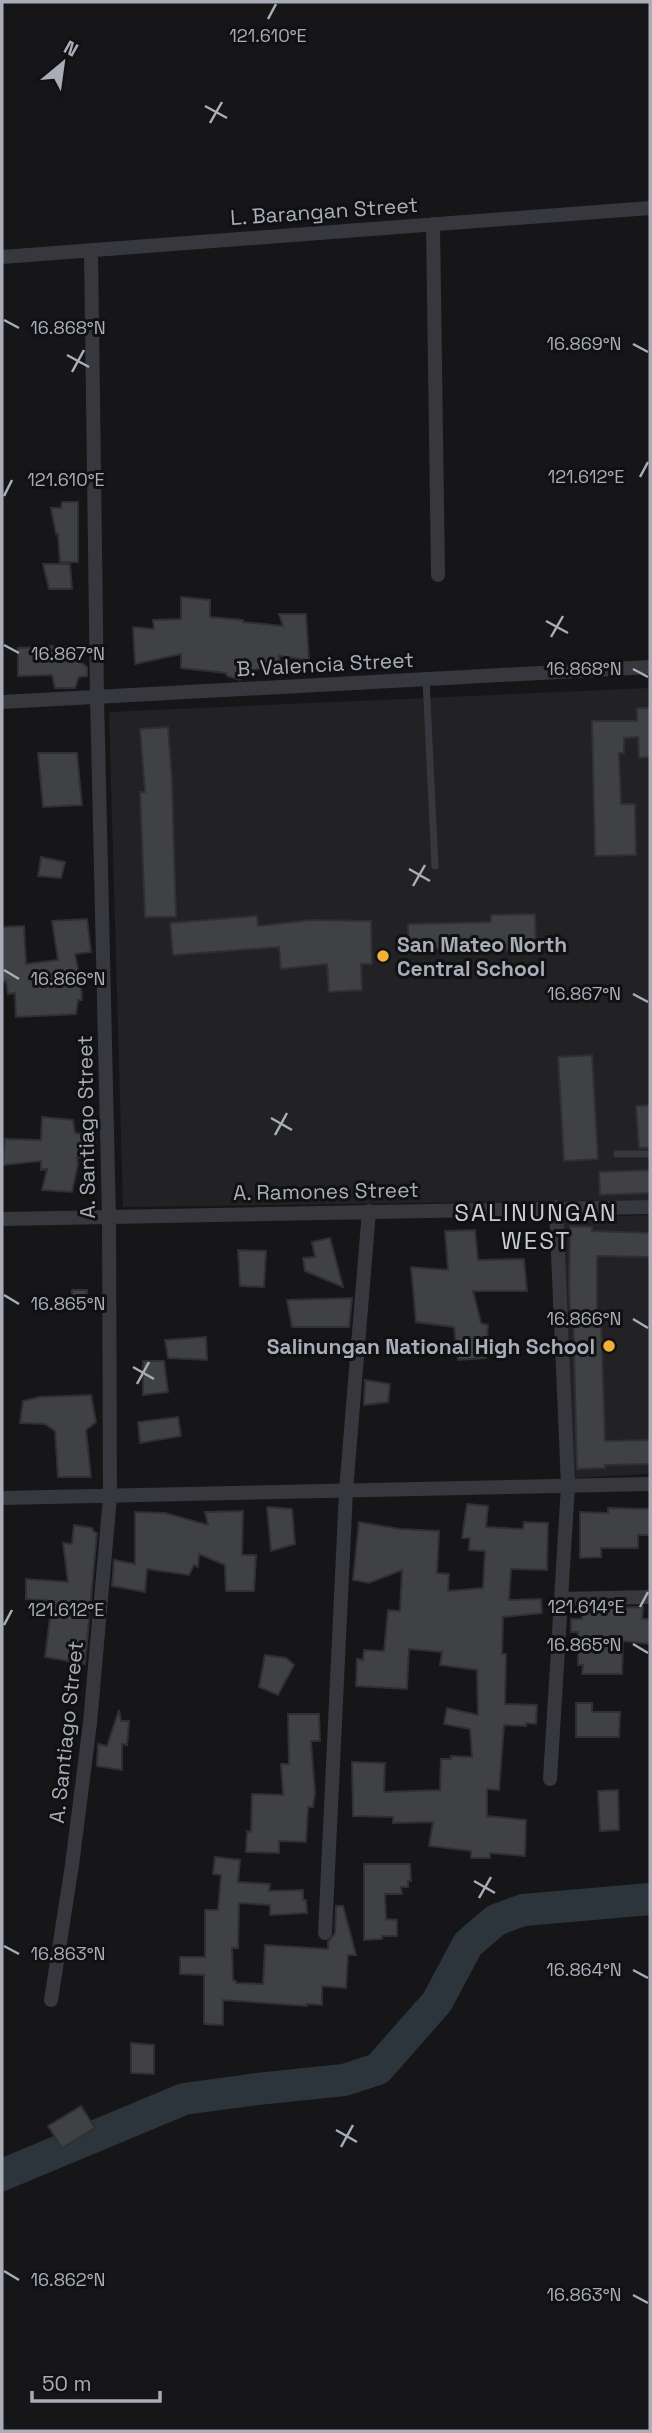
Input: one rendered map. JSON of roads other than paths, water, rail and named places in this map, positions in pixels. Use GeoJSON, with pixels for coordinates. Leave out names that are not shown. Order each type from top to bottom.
{"type":"FeatureCollection","features":[{"type":"Feature","properties":{"kind":"street","name":"L. Barangan Street"},"geometry":{"type":"LineString","coordinates":[[2,257],[650,208]]}},
{"type":"Feature","properties":{"kind":"street"},"geometry":{"type":"LineString","coordinates":[[433,224],[438,575]]}},
{"type":"Feature","properties":{"kind":"street","name":"A. Santiago Street"},"geometry":{"type":"LineString","coordinates":[[51,2000],[90,1723],[110,1497],[110,1217],[97,696],[91,250]]}},
{"type":"Feature","properties":{"kind":"street","name":"B. Valencia Street"},"geometry":{"type":"LineString","coordinates":[[2,702],[650,667]]}},
{"type":"Feature","properties":{"kind":"street"},"geometry":{"type":"LineString","coordinates":[[550,1779],[568,1486],[556,1207]]}},
{"type":"Feature","properties":{"kind":"street","name":"A. Ramones Street"},"geometry":{"type":"LineString","coordinates":[[2,1219],[650,1207]]}},
{"type":"Feature","properties":{"kind":"street"},"geometry":{"type":"LineString","coordinates":[[325,1933],[346,1491],[369,1212]]}},
{"type":"Feature","properties":{"kind":"street"},"geometry":{"type":"LineString","coordinates":[[2,1498],[650,1483]]}},
{"type":"Feature","properties":{"kind":"street"},"geometry":{"type":"LineString","coordinates":[[561,1600],[650,1597]]}},
{"type":"Feature","properties":{"kind":"lane"},"geometry":{"type":"LineString","coordinates":[[426,679],[435,866]]}},
{"type":"Feature","properties":{"kind":"lane"},"geometry":{"type":"LineString","coordinates":[[617,1154],[650,1154]]}},
{"type":"Feature","properties":{"kind":"waterway"},"geometry":{"type":"LineString","coordinates":[[2,2175],[184,2099],[344,2080],[378,2069],[437,2002],[468,1944],[496,1920],[523,1910],[650,1899]]}},
{"type":"Feature","properties":{"kind":"place","name":"San Mateo North Central School"},"geometry":{"type":"Point","coordinates":[383,956]}},
{"type":"Feature","properties":{"kind":"place","name":"Salinungan National High School"},"geometry":{"type":"Point","coordinates":[609,1346]}},
{"type":"Feature","properties":{"kind":"district","name":"SALINUNGAN WEST"},"geometry":{"type":"Point","coordinates":[536,1226]}}]}
